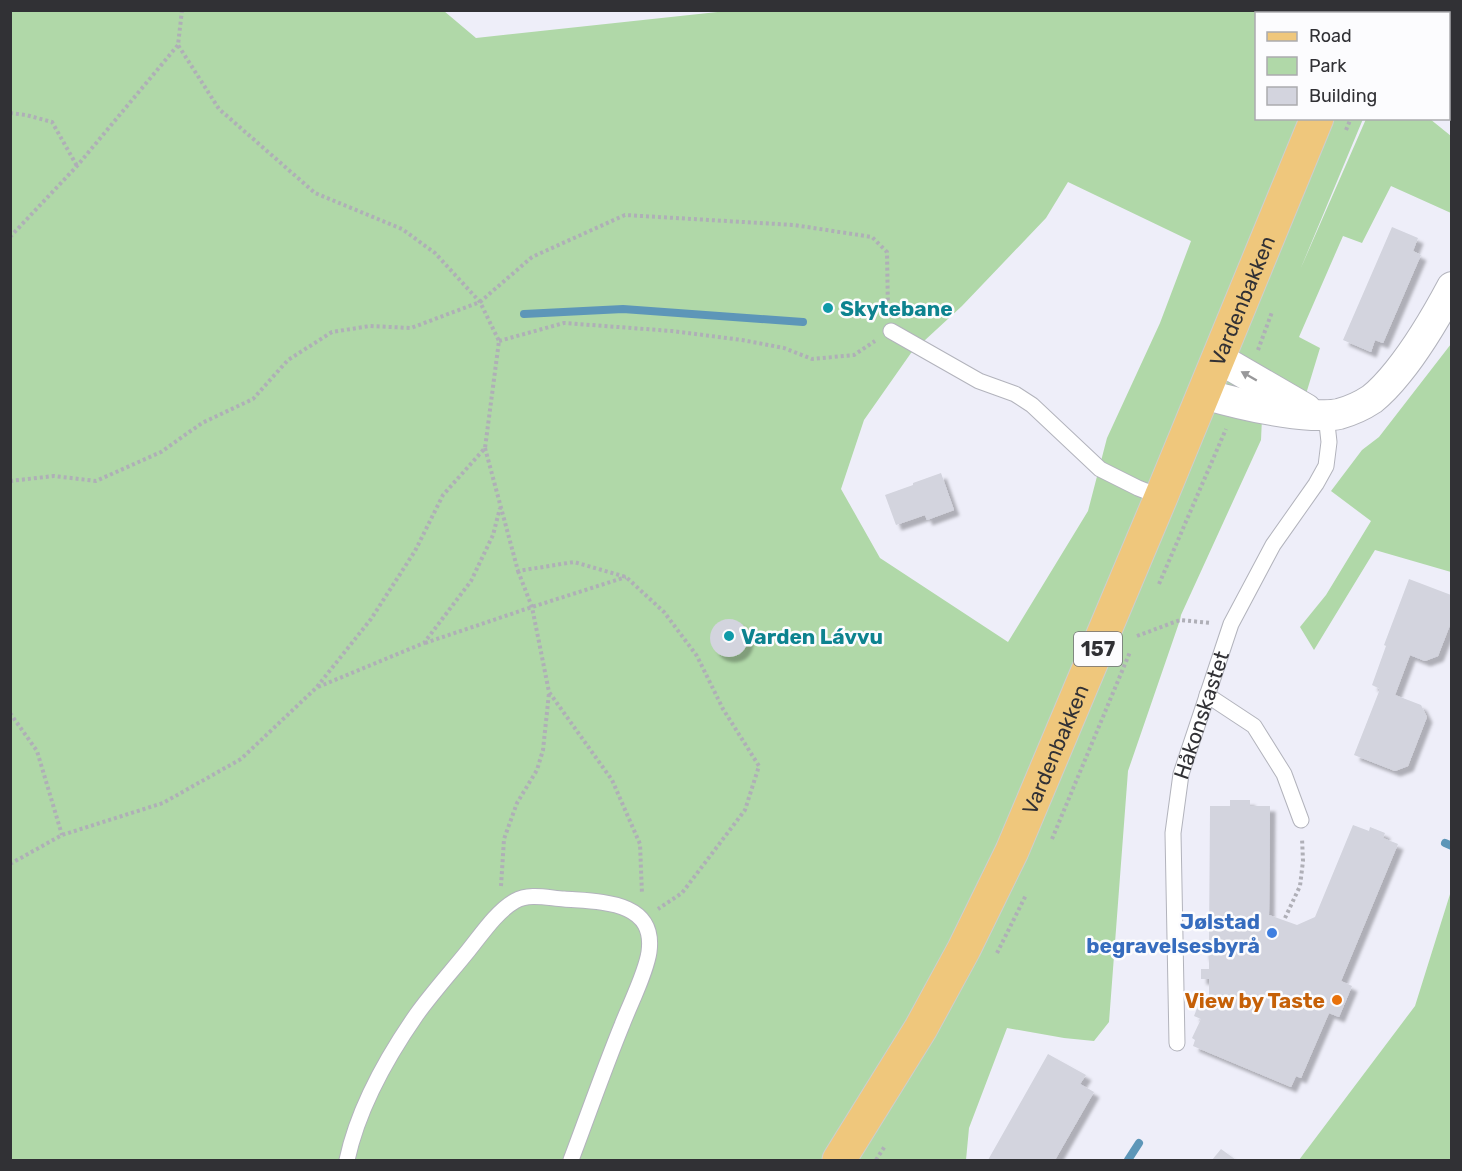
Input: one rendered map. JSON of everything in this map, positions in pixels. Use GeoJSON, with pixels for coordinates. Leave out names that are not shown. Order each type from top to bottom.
{"type":"FeatureCollection","features":[{"type":"Feature","properties":{"kind":"main road","name":"Vardenbakken"},"geometry":{"type":"LineString","coordinates":[[839,1161],[921,1028],[992,894],[1026,819],[1161,497],[1316,120]]}},
{"type":"Feature","properties":{"kind":"street"},"geometry":{"type":"LineString","coordinates":[[1204,394],[1238,404],[1288,414],[1339,414],[1359,406],[1372,399],[1385,387],[1409,358],[1452,287]]}},
{"type":"Feature","properties":{"kind":"street"},"geometry":{"type":"LineString","coordinates":[[1218,358],[1321,415]]}},
{"type":"Feature","properties":{"kind":"lane"},"geometry":{"type":"LineString","coordinates":[[891,331],[979,381],[1015,394],[1032,405],[1100,469],[1161,497]]}},
{"type":"Feature","properties":{"kind":"lane","name":"Håkonskastet"},"geometry":{"type":"LineString","coordinates":[[1177,1043],[1173,833],[1181,774],[1231,624],[1273,545],[1326,466],[1329,442],[1321,415]]}},
{"type":"Feature","properties":{"kind":"lane"},"geometry":{"type":"LineString","coordinates":[[1207,695],[1254,726],[1284,774],[1301,820]]}},
{"type":"Feature","properties":{"kind":"lane"},"geometry":{"type":"LineString","coordinates":[[347,1161],[355,1129],[384,1065],[416,1015],[497,916],[514,902],[527,896],[619,904],[643,920],[648,934],[649,952],[643,972],[571,1161]]}},
{"type":"Feature","properties":{"kind":"path"},"geometry":{"type":"LineString","coordinates":[[10,237],[77,166],[178,45],[182,10]]}},
{"type":"Feature","properties":{"kind":"path"},"geometry":{"type":"LineString","coordinates":[[178,45],[219,109],[315,193],[402,229],[435,253],[480,302],[499,341],[485,448],[518,571],[532,607],[549,692],[543,750],[537,770],[517,803],[504,839],[497,916]]}},
{"type":"Feature","properties":{"kind":"path"},"geometry":{"type":"LineString","coordinates":[[10,113],[52,122],[77,166]]}},
{"type":"Feature","properties":{"kind":"path"},"geometry":{"type":"LineString","coordinates":[[10,481],[54,476],[96,481],[161,452],[202,423],[253,399],[288,360],[332,332],[370,326],[411,328],[480,302],[532,257],[625,215],[794,225],[872,237],[887,252],[888,322],[891,331],[854,355],[812,359],[784,348],[742,340],[672,331],[564,324],[499,341]]}},
{"type":"Feature","properties":{"kind":"path"},"geometry":{"type":"LineString","coordinates":[[10,864],[62,835],[163,803],[241,759],[315,688],[371,619],[415,551],[443,495],[485,448]]}},
{"type":"Feature","properties":{"kind":"path"},"geometry":{"type":"LineString","coordinates":[[424,643],[471,581],[493,535],[500,507]]}},
{"type":"Feature","properties":{"kind":"path"},"geometry":{"type":"LineString","coordinates":[[518,571],[574,562],[626,577],[664,612],[697,656],[723,709],[759,766],[745,810],[731,829],[682,893],[643,920]]}},
{"type":"Feature","properties":{"kind":"path"},"geometry":{"type":"LineString","coordinates":[[315,688],[424,643],[626,577]]}},
{"type":"Feature","properties":{"kind":"path"},"geometry":{"type":"LineString","coordinates":[[1137,636],[1180,620],[1231,624]]}},
{"type":"Feature","properties":{"kind":"path"},"geometry":{"type":"LineString","coordinates":[[549,692],[612,780],[640,844],[643,920]]}},
{"type":"Feature","properties":{"kind":"path"},"geometry":{"type":"LineString","coordinates":[[10,713],[37,751],[62,835]]}},
{"type":"Feature","properties":{"kind":"path"},"geometry":{"type":"LineString","coordinates":[[1285,918],[1300,885],[1303,861],[1301,820]]}},
{"type":"Feature","properties":{"kind":"green space"},"geometry":{"type":"Polygon","coordinates":[[[736,10],[1451,11],[1452,79],[1450,82],[1450,12],[1255,12],[1255,120],[1363,120],[1300,270],[1366,120],[1431,120],[1451,136],[1451,213],[1391,186],[1362,243],[1343,236],[1299,337],[1320,348],[1306,394],[1264,373],[1261,440],[1181,615],[1128,771],[1109,1022],[1094,1041],[1007,1028],[969,1128],[966,1160],[11,1160],[10,11],[444,11],[476,38],[736,10]],[[1068,182],[1046,218],[962,306],[911,353],[864,420],[841,489],[880,558],[1008,642],[1088,511],[1107,438],[1160,323],[1191,241],[1068,182]]]}},
{"type":"Feature","properties":{"kind":"green space"},"geometry":{"type":"Polygon","coordinates":[[[1451,344],[1451,572],[1375,550],[1314,650],[1300,627],[1326,595],[1371,521],[1331,491],[1362,450],[1379,437],[1451,344]]]}},
{"type":"Feature","properties":{"kind":"green space"},"geometry":{"type":"Polygon","coordinates":[[[1451,891],[1451,1160],[1299,1160],[1415,1006],[1451,891]]]}},
{"type":"Feature","properties":{"kind":"building"},"geometry":{"type":"Polygon","coordinates":[[[1392,227],[1418,238],[1413,251],[1421,255],[1383,343],[1375,340],[1371,352],[1343,340],[1392,227]]]}},
{"type":"Feature","properties":{"kind":"building"},"geometry":{"type":"Polygon","coordinates":[[[941,473],[954,510],[927,520],[925,515],[896,525],[885,495],[941,473]]]}},
{"type":"Feature","properties":{"kind":"building"},"geometry":{"type":"Polygon","coordinates":[[[1409,579],[1451,595],[1452,620],[1438,656],[1425,661],[1410,655],[1395,695],[1421,705],[1427,717],[1408,766],[1395,771],[1354,755],[1380,689],[1372,685],[1386,646],[1384,645],[1409,579]]]}},
{"type":"Feature","properties":{"kind":"building","name":"Varden Lávvu"},"geometry":{"type":"Polygon","coordinates":[[[729,619],[743,624],[748,638],[743,652],[729,657],[715,652],[710,638],[715,624],[729,619]]]}},
{"type":"Feature","properties":{"kind":"building"},"geometry":{"type":"Polygon","coordinates":[[[1230,800],[1250,800],[1250,806],[1270,806],[1269,915],[1297,925],[1315,917],[1353,825],[1369,831],[1370,827],[1385,833],[1383,838],[1398,844],[1341,981],[1352,986],[1339,1017],[1329,1013],[1301,1078],[1296,1076],[1291,1087],[1193,1046],[1195,1040],[1192,1038],[1201,1019],[1194,1016],[1201,998],[1208,1001],[1209,998],[1209,979],[1201,979],[1201,969],[1209,969],[1209,955],[1204,955],[1204,944],[1209,944],[1210,806],[1230,806],[1230,800]]]}},
{"type":"Feature","properties":{"kind":"building"},"geometry":{"type":"Polygon","coordinates":[[[1048,1054],[1086,1075],[1080,1084],[1094,1092],[1055,1160],[988,1160],[1048,1054]]]}},
{"type":"Feature","properties":{"kind":"building"},"geometry":{"type":"Polygon","coordinates":[[[1221,1149],[1236,1160],[1212,1160],[1221,1149]]]}},
{"type":"Feature","properties":{"kind":"waterway"},"geometry":{"type":"LineString","coordinates":[[524,314],[623,309],[803,322]]}},
{"type":"Feature","properties":{"kind":"waterway"},"geometry":{"type":"LineString","coordinates":[[1445,843],[1452,846]]}},
{"type":"Feature","properties":{"kind":"waterway"},"geometry":{"type":"LineString","coordinates":[[1128,1160],[1139,1143]]}},
{"type":"Feature","properties":{"kind":"place","name":"Skytebane"},"geometry":{"type":"Point","coordinates":[828,308]}},
{"type":"Feature","properties":{"kind":"place","name":"Varden Lávvu"},"geometry":{"type":"Point","coordinates":[729,636]}},
{"type":"Feature","properties":{"kind":"place","name":"Jølstad begravelsesbyrå"},"geometry":{"type":"Point","coordinates":[1272,933]}},
{"type":"Feature","properties":{"kind":"place","name":"View by Taste"},"geometry":{"type":"Point","coordinates":[1337,1000]}}]}
